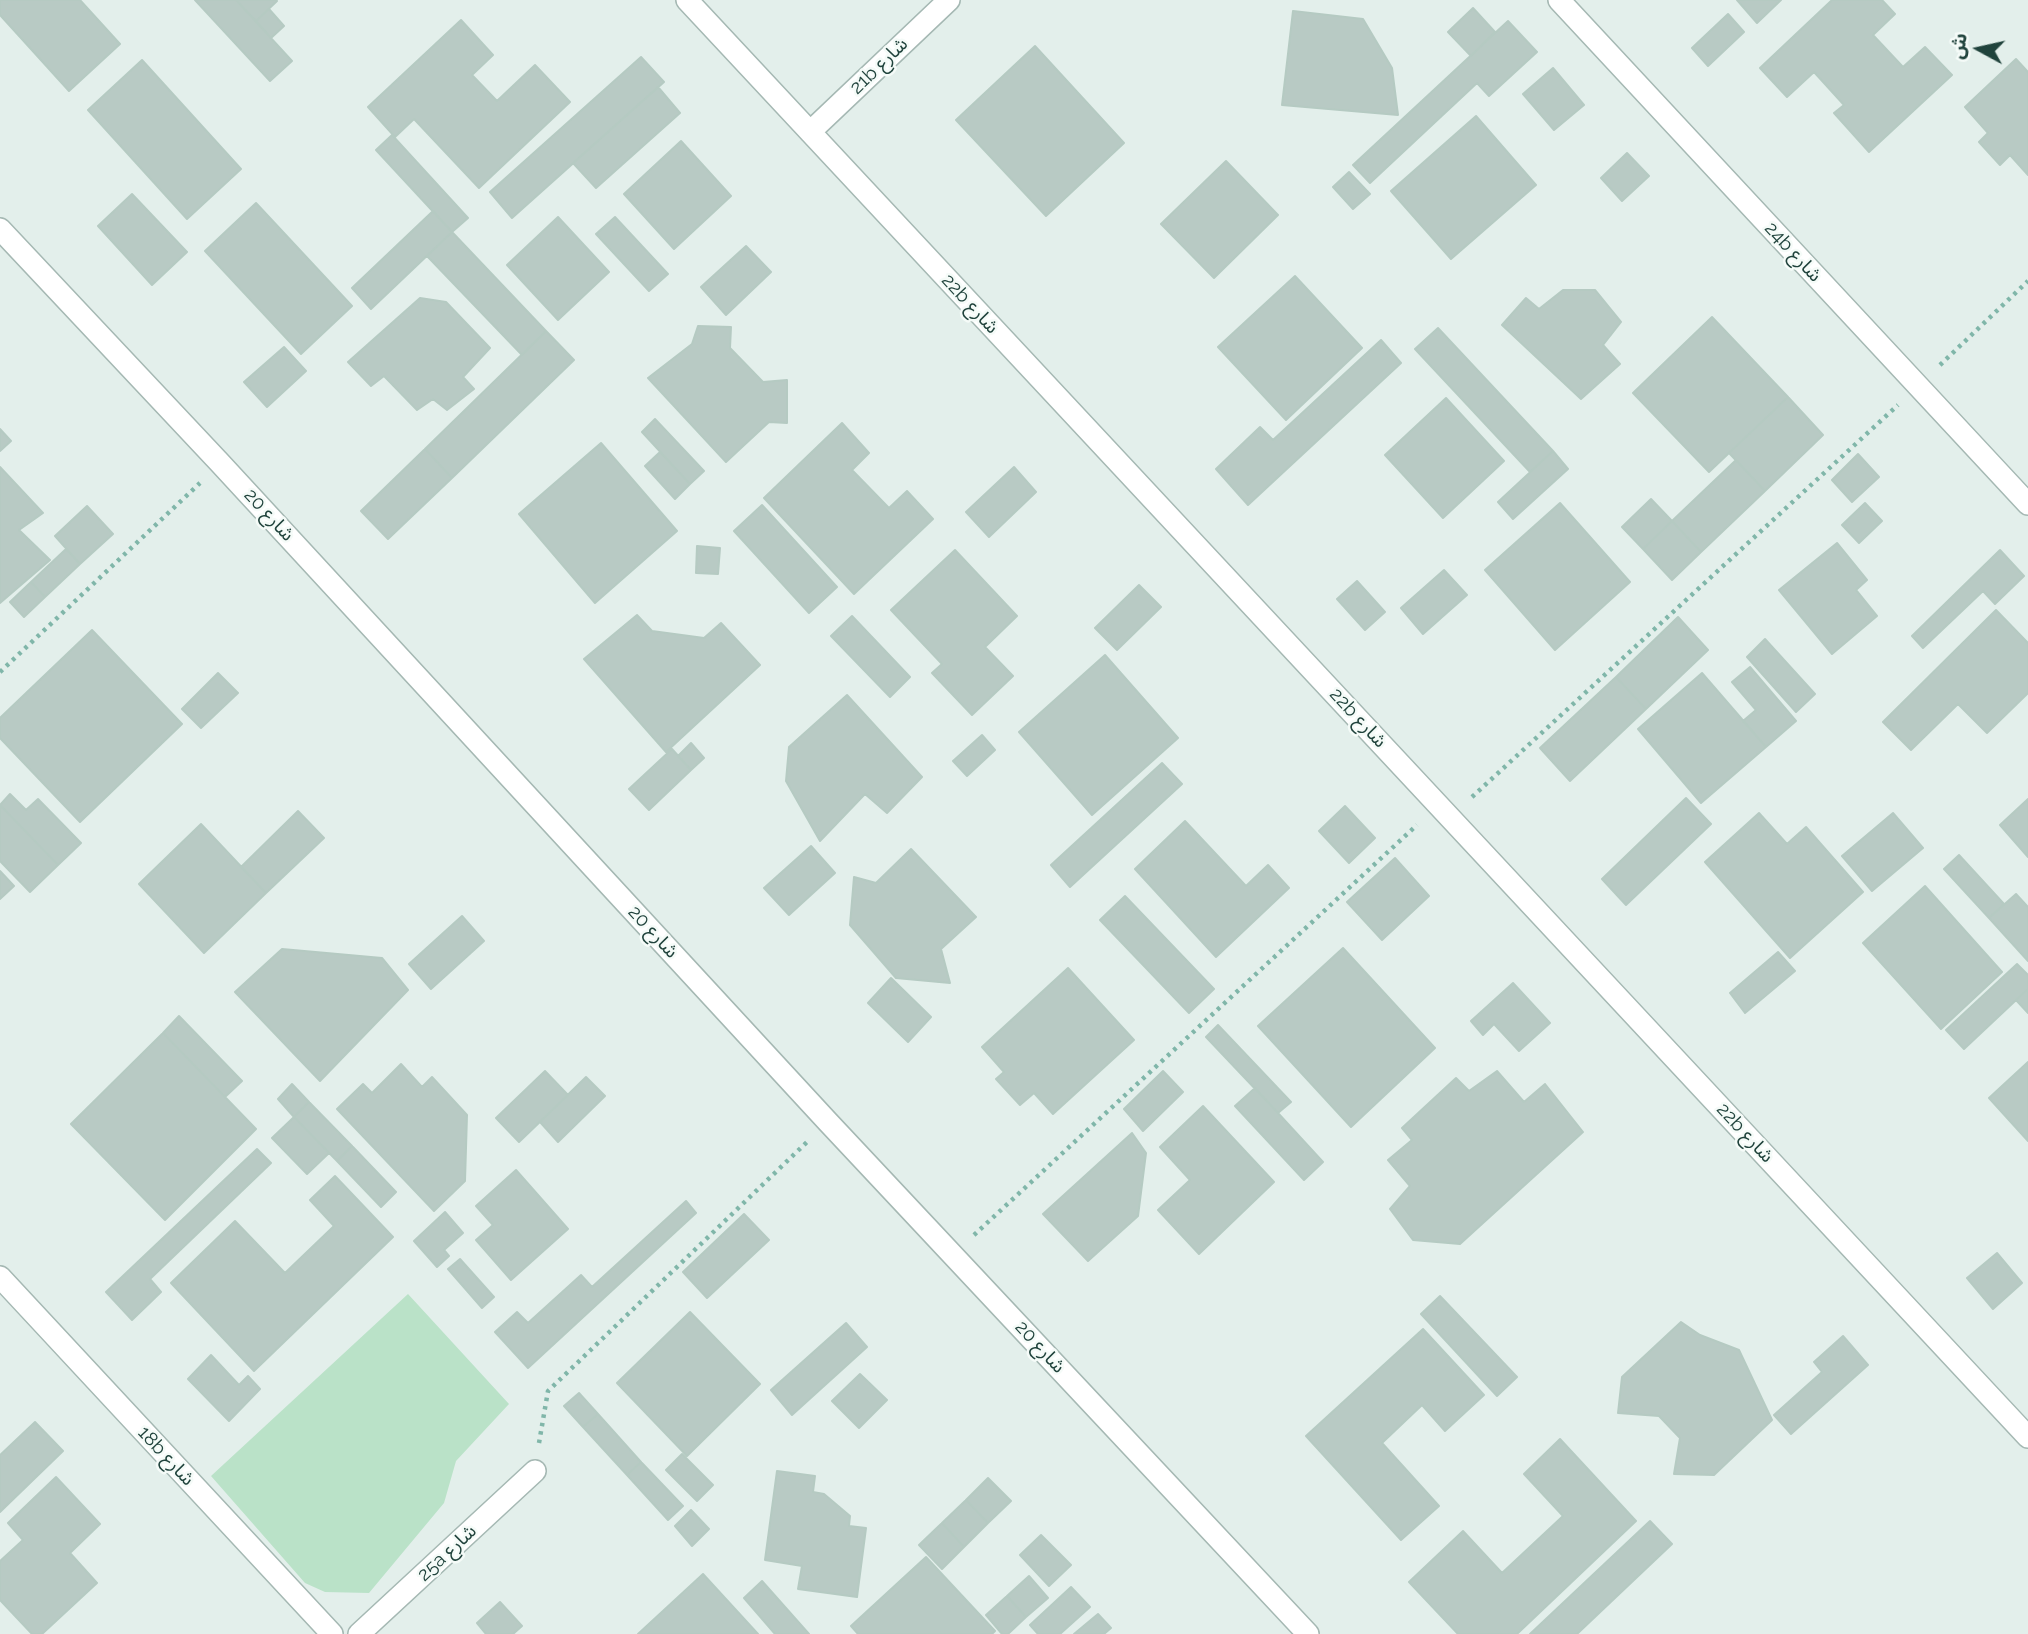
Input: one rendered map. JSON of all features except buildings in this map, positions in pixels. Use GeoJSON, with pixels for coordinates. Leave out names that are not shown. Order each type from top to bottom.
{"type":"FeatureCollection","features":[{"type":"Feature","properties":{"kind":"street","name":"22b شارع"},"geometry":{"type":"LineString","coordinates":[[687,0],[2028,1437]]}},
{"type":"Feature","properties":{"kind":"street","name":"21b شارع"},"geometry":{"type":"LineString","coordinates":[[810,132],[948,0]]}},
{"type":"Feature","properties":{"kind":"street","name":"24b شارع"},"geometry":{"type":"LineString","coordinates":[[1559,0],[2028,503]]}},
{"type":"Feature","properties":{"kind":"street","name":"شارع 20"},"geometry":{"type":"LineString","coordinates":[[0,229],[1301,1631]]}},
{"type":"Feature","properties":{"kind":"street","name":"18b شارع"},"geometry":{"type":"LineString","coordinates":[[0,1277],[332,1634]]}},
{"type":"Feature","properties":{"kind":"street","name":"25a شارع"},"geometry":{"type":"LineString","coordinates":[[359,1634],[535,1471]]}},
{"type":"Feature","properties":{"kind":"path"},"geometry":{"type":"LineString","coordinates":[[953,1254],[1919,386],[2028,281]]}},
{"type":"Feature","properties":{"kind":"path"},"geometry":{"type":"LineString","coordinates":[[0,673],[220,463]]}},
{"type":"Feature","properties":{"kind":"path"},"geometry":{"type":"LineString","coordinates":[[535,1471],[548,1391],[828,1122]]}},
{"type":"Feature","properties":{"kind":"green space"},"geometry":{"type":"Polygon","coordinates":[[[408,1294],[509,1404],[456,1461],[444,1503],[369,1593],[325,1592],[305,1583],[211,1476],[408,1294]]]}}]}
